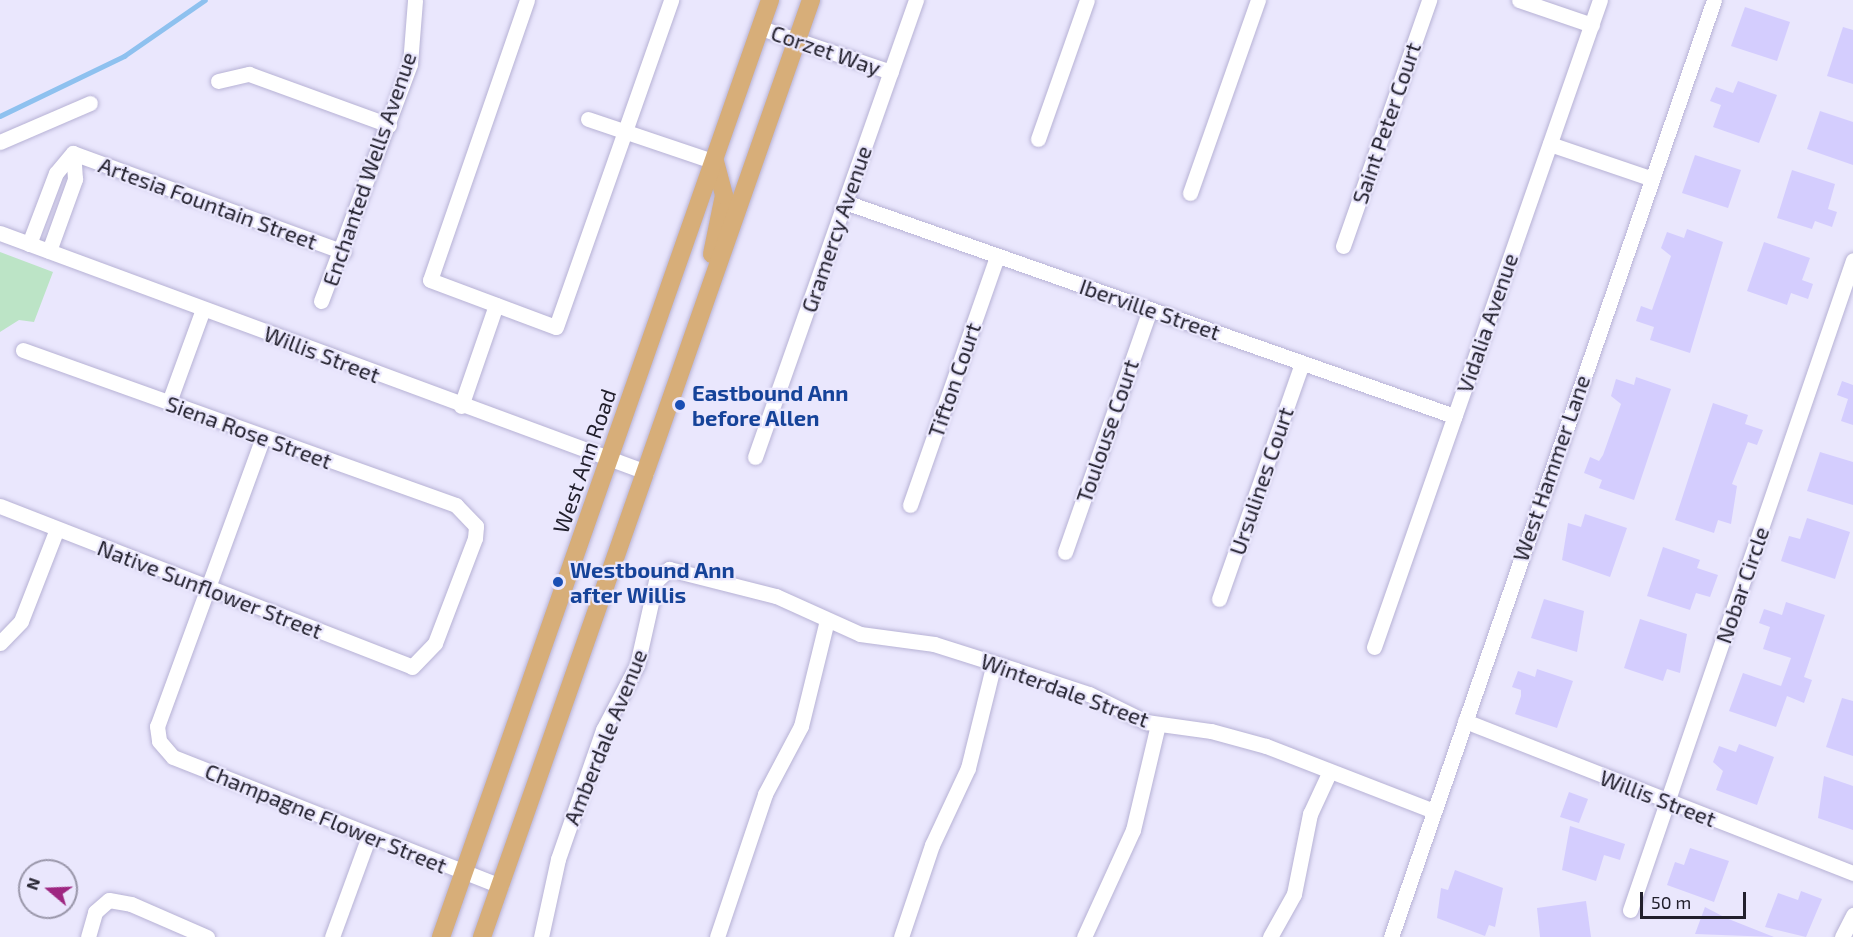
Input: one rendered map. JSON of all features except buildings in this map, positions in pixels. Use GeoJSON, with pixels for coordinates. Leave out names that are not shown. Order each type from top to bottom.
{"type":"FeatureCollection","features":[{"type":"Feature","properties":{"kind":"main road","name":"West Ann Road"},"geometry":{"type":"LineString","coordinates":[[441,937],[770,0]]}},
{"type":"Feature","properties":{"kind":"main road"},"geometry":{"type":"LineString","coordinates":[[482,937],[811,0]]}},
{"type":"Feature","properties":{"kind":"main road"},"geometry":{"type":"LineString","coordinates":[[698,324],[724,195],[715,162]]}},
{"type":"Feature","properties":{"kind":"street","name":"Enchanted Wells Avenue"},"geometry":{"type":"LineString","coordinates":[[321,302],[343,252],[410,64],[415,0]]}},
{"type":"Feature","properties":{"kind":"street"},"geometry":{"type":"LineString","coordinates":[[527,0],[430,280],[556,327],[671,0]]}},
{"type":"Feature","properties":{"kind":"street","name":"Gramercy Avenue"},"geometry":{"type":"LineString","coordinates":[[755,457],[916,0]]}},
{"type":"Feature","properties":{"kind":"street"},"geometry":{"type":"LineString","coordinates":[[1038,140],[1087,0]]}},
{"type":"Feature","properties":{"kind":"street"},"geometry":{"type":"LineString","coordinates":[[1190,193],[1258,0]]}},
{"type":"Feature","properties":{"kind":"street","name":"Saint Peter Court"},"geometry":{"type":"LineString","coordinates":[[1343,246],[1429,0]]}},
{"type":"Feature","properties":{"kind":"street"},"geometry":{"type":"LineString","coordinates":[[1519,0],[1592,26]]}},
{"type":"Feature","properties":{"kind":"street","name":"Vidalia Avenue"},"geometry":{"type":"LineString","coordinates":[[1374,647],[1600,0]]}},
{"type":"Feature","properties":{"kind":"street","name":"West Hammer Lane"},"geometry":{"type":"LineString","coordinates":[[1391,937],[1650,178],[1714,0]]}},
{"type":"Feature","properties":{"kind":"street","name":"Corzet Way"},"geometry":{"type":"LineString","coordinates":[[761,28],[891,72]]}},
{"type":"Feature","properties":{"kind":"street"},"geometry":{"type":"LineString","coordinates":[[218,81],[249,74],[389,125]]}},
{"type":"Feature","properties":{"kind":"street"},"geometry":{"type":"LineString","coordinates":[[0,142],[90,103]]}},
{"type":"Feature","properties":{"kind":"street"},"geometry":{"type":"LineString","coordinates":[[588,119],[715,162]]}},
{"type":"Feature","properties":{"kind":"street"},"geometry":{"type":"LineString","coordinates":[[1550,144],[1650,178]]}},
{"type":"Feature","properties":{"kind":"street"},"geometry":{"type":"LineString","coordinates":[[29,244],[56,173],[74,153]]}},
{"type":"Feature","properties":{"kind":"street"},"geometry":{"type":"LineString","coordinates":[[49,251],[75,178],[74,153]]}},
{"type":"Feature","properties":{"kind":"street","name":"Artesia Fountain Street"},"geometry":{"type":"LineString","coordinates":[[74,153],[343,252]]}},
{"type":"Feature","properties":{"kind":"street","name":"Iberville Street"},"geometry":{"type":"LineString","coordinates":[[845,202],[1454,416]]}},
{"type":"Feature","properties":{"kind":"street","name":"Willis Street"},"geometry":{"type":"LineString","coordinates":[[0,233],[461,406],[646,472]]}},
{"type":"Feature","properties":{"kind":"street","name":"Tifton Court"},"geometry":{"type":"LineString","coordinates":[[910,505],[997,256]]}},
{"type":"Feature","properties":{"kind":"street","name":"Nobar Circle"},"geometry":{"type":"LineString","coordinates":[[1630,910],[1853,260]]}},
{"type":"Feature","properties":{"kind":"street"},"geometry":{"type":"LineString","coordinates":[[461,406],[496,305]]}},
{"type":"Feature","properties":{"kind":"street"},"geometry":{"type":"LineString","coordinates":[[169,402],[203,309]]}},
{"type":"Feature","properties":{"kind":"street","name":"Toulouse Court"},"geometry":{"type":"LineString","coordinates":[[1065,552],[1149,309]]}},
{"type":"Feature","properties":{"kind":"street","name":"Siena Rose Street"},"geometry":{"type":"LineString","coordinates":[[23,350],[456,505],[471,517],[475,538],[435,643],[420,663]]}},
{"type":"Feature","properties":{"kind":"street","name":"Ursulines Court"},"geometry":{"type":"LineString","coordinates":[[1219,599],[1302,363]]}},
{"type":"Feature","properties":{"kind":"street"},"geometry":{"type":"LineString","coordinates":[[208,588],[263,437]]}},
{"type":"Feature","properties":{"kind":"street","name":"Native Sunflower Street"},"geometry":{"type":"LineString","coordinates":[[0,506],[56,531],[208,588],[402,666],[420,663]]}},
{"type":"Feature","properties":{"kind":"street"},"geometry":{"type":"LineString","coordinates":[[0,643],[21,621],[56,531]]}},
{"type":"Feature","properties":{"kind":"street","name":"Winterdale Street"},"geometry":{"type":"LineString","coordinates":[[662,573],[694,572],[776,596],[860,634],[934,644],[1089,694],[1126,716],[1158,724],[1232,736],[1434,811]]}},
{"type":"Feature","properties":{"kind":"street","name":"Amberdale Avenue"},"geometry":{"type":"LineString","coordinates":[[541,937],[558,859],[603,730],[637,665],[652,593],[662,573]]}},
{"type":"Feature","properties":{"kind":"street","name":"Champagne Flower Street"},"geometry":{"type":"LineString","coordinates":[[208,588],[158,726],[159,741],[173,757],[500,886]]}},
{"type":"Feature","properties":{"kind":"street"},"geometry":{"type":"LineString","coordinates":[[717,937],[765,794],[801,726],[827,620]]}},
{"type":"Feature","properties":{"kind":"street"},"geometry":{"type":"LineString","coordinates":[[901,937],[932,845],[969,768],[994,663]]}},
{"type":"Feature","properties":{"kind":"street","name":"Willis Street"},"geometry":{"type":"LineString","coordinates":[[1465,721],[1853,873]]}},
{"type":"Feature","properties":{"kind":"street"},"geometry":{"type":"LineString","coordinates":[[1084,937],[1133,830],[1158,724]]}},
{"type":"Feature","properties":{"kind":"street"},"geometry":{"type":"LineString","coordinates":[[1270,937],[1294,894],[1311,814],[1330,771]]}},
{"type":"Feature","properties":{"kind":"street"},"geometry":{"type":"LineString","coordinates":[[332,937],[369,836]]}},
{"type":"Feature","properties":{"kind":"street"},"geometry":{"type":"LineString","coordinates":[[88,937],[95,912],[110,900],[131,904],[207,937]]}},
{"type":"Feature","properties":{"kind":"street"},"geometry":{"type":"LineString","coordinates":[[1842,937],[1853,915]]}},
{"type":"Feature","properties":{"kind":"green space"},"geometry":{"type":"Polygon","coordinates":[[[0,252],[53,272],[34,322],[19,320],[0,332],[0,252]]]}},
{"type":"Feature","properties":{"kind":"waterway"},"geometry":{"type":"LineString","coordinates":[[0,116],[124,56],[205,0]]}},
{"type":"Feature","properties":{"kind":"place","name":"Eastbound Ann before Allen"},"geometry":{"type":"Point","coordinates":[680,405]}},
{"type":"Feature","properties":{"kind":"place","name":"Westbound Ann after Willis"},"geometry":{"type":"Point","coordinates":[558,582]}}]}
